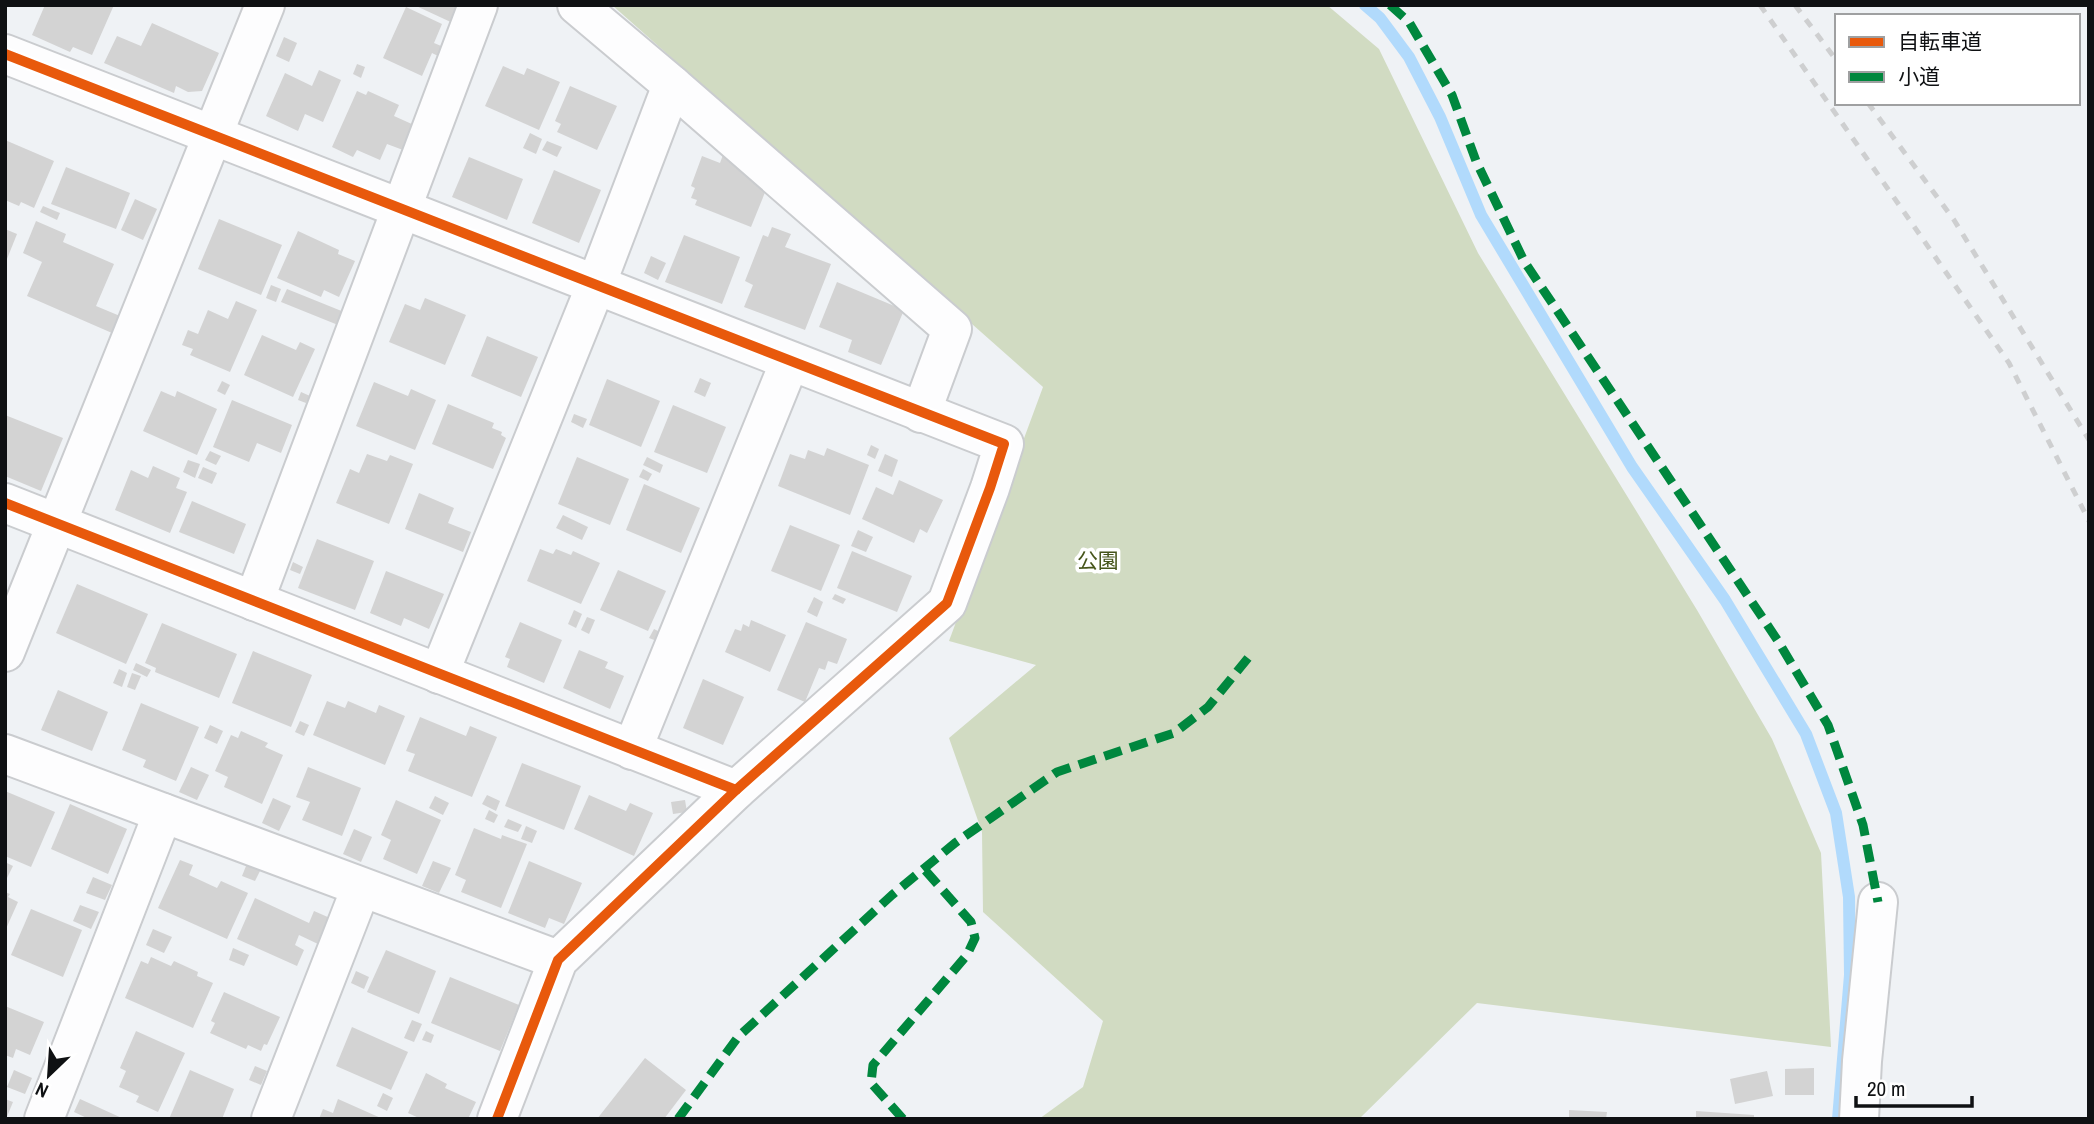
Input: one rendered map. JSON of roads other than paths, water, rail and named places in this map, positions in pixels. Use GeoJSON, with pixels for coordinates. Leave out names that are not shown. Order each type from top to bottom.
{"type":"FeatureCollection","features":[{"type":"Feature","properties":{"kind":"street"},"geometry":{"type":"LineString","coordinates":[[5,652],[263,16],[265,5]]}},
{"type":"Feature","properties":{"kind":"street"},"geometry":{"type":"LineString","coordinates":[[254,601],[478,5]]}},
{"type":"Feature","properties":{"kind":"street"},"geometry":{"type":"LineString","coordinates":[[577,5],[952,329],[921,413]]}},
{"type":"Feature","properties":{"kind":"street"},"geometry":{"type":"LineString","coordinates":[[5,54],[1004,444],[947,603],[736,790],[558,960],[496,1119]]}},
{"type":"Feature","properties":{"kind":"street"},"geometry":{"type":"LineString","coordinates":[[439,674],[596,285],[672,85]]}},
{"type":"Feature","properties":{"kind":"street"},"geometry":{"type":"LineString","coordinates":[[632,750],[790,361]]}},
{"type":"Feature","properties":{"kind":"street"},"geometry":{"type":"LineString","coordinates":[[5,503],[736,790]]}},
{"type":"Feature","properties":{"kind":"street"},"geometry":{"type":"LineString","coordinates":[[5,754],[558,960]]}},
{"type":"Feature","properties":{"kind":"street"},"geometry":{"type":"LineString","coordinates":[[44,1119],[163,813]]}},
{"type":"Feature","properties":{"kind":"street"},"geometry":{"type":"LineString","coordinates":[[271,1119],[361,888]]}},
{"type":"Feature","properties":{"kind":"street"},"geometry":{"type":"LineString","coordinates":[[1859,1119],[1878,902]]}},
{"type":"Feature","properties":{"kind":"waterway"},"geometry":{"type":"LineString","coordinates":[[1365,5],[1380,18],[1409,57],[1440,117],[1481,215],[1632,467],[1725,600],[1806,734],[1836,813],[1849,897],[1850,975],[1838,1119]]}},
{"type":"Feature","properties":{"kind":"railway"},"geometry":{"type":"LineString","coordinates":[[1760,5],[2009,363],[2089,521]]}},
{"type":"Feature","properties":{"kind":"railway"},"geometry":{"type":"LineString","coordinates":[[1795,5],[1835,58]]}},
{"type":"Feature","properties":{"kind":"railway"},"geometry":{"type":"LineString","coordinates":[[1869,105],[1954,220],[2089,440]]}},
{"type":"Feature","properties":{"kind":"park label","name":"公園"},"geometry":{"type":"Point","coordinates":[1098,561]}}]}
